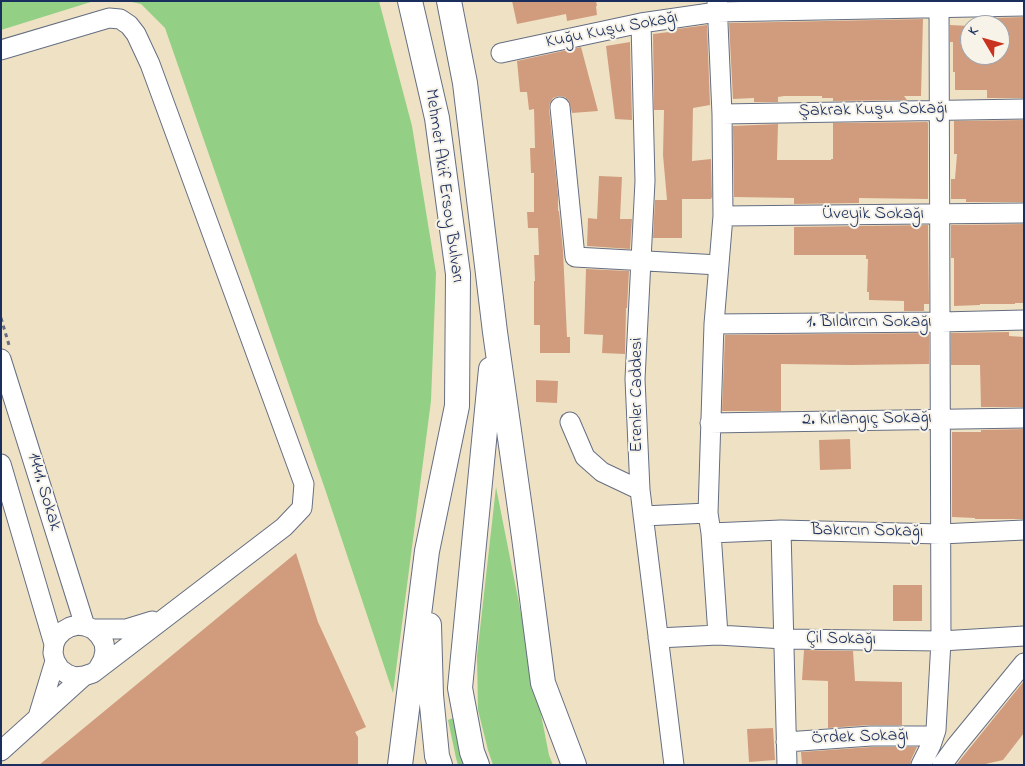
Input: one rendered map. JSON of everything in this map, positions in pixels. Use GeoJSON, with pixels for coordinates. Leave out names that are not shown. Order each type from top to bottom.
{"type":"FeatureCollection","features":[{"type":"Feature","properties":{"kind":"main road","name":"Mehmet Akif Ersoy Bulvarı"},"geometry":{"type":"LineString","coordinates":[[410,1],[437,118],[458,274],[457,406],[427,551]]}},
{"type":"Feature","properties":{"kind":"main road","name":"Mehmet Akif Ersoy Bulvarı"},"geometry":{"type":"LineString","coordinates":[[449,1],[466,82],[495,332]]}},
{"type":"Feature","properties":{"kind":"main road"},"geometry":{"type":"LineString","coordinates":[[495,332],[543,683],[574,765]]}},
{"type":"Feature","properties":{"kind":"main road"},"geometry":{"type":"LineString","coordinates":[[477,765],[472,752],[460,688],[495,332]]}},
{"type":"Feature","properties":{"kind":"main road"},"geometry":{"type":"LineString","coordinates":[[400,765],[427,551]]}},
{"type":"Feature","properties":{"kind":"main road"},"geometry":{"type":"LineString","coordinates":[[427,551],[431,694],[437,756],[440,765]]}},
{"type":"Feature","properties":{"kind":"street","name":"Kuğu Kuşu Sokağı"},"geometry":{"type":"LineString","coordinates":[[501,54],[717,7],[940,4],[1024,6]]}},
{"type":"Feature","properties":{"kind":"street"},"geometry":{"type":"LineString","coordinates":[[921,765],[936,730],[941,641],[940,4]]}},
{"type":"Feature","properties":{"kind":"street"},"geometry":{"type":"LineString","coordinates":[[717,7],[722,114],[723,216],[714,324],[708,513],[718,635]]}},
{"type":"Feature","properties":{"kind":"street"},"geometry":{"type":"LineString","coordinates":[[1,50],[109,18],[120,19],[129,25],[136,34],[150,64],[304,484],[302,508],[284,527],[92,672],[1,751]]}},
{"type":"Feature","properties":{"kind":"street","name":"Erenler Caddesi"},"geometry":{"type":"LineString","coordinates":[[641,23],[645,181],[635,379],[640,490],[674,765]]}},
{"type":"Feature","properties":{"kind":"street"},"geometry":{"type":"LineString","coordinates":[[560,107],[575,256],[719,265]]}},
{"type":"Feature","properties":{"kind":"street","name":"Şakrak Kuşu Sokağı"},"geometry":{"type":"LineString","coordinates":[[722,114],[1024,109]]}},
{"type":"Feature","properties":{"kind":"street","name":"Üveyik Sokağı"},"geometry":{"type":"LineString","coordinates":[[723,216],[1024,213]]}},
{"type":"Feature","properties":{"kind":"street","name":"1. Bıldırcın Sokağı"},"geometry":{"type":"LineString","coordinates":[[714,324],[1024,320]]}},
{"type":"Feature","properties":{"kind":"street","name":"1441. Sokak"},"geometry":{"type":"LineString","coordinates":[[1,358],[89,628]]}},
{"type":"Feature","properties":{"kind":"street","name":"2. Kırlangıç Sokağı"},"geometry":{"type":"LineString","coordinates":[[710,423],[1024,418]]}},
{"type":"Feature","properties":{"kind":"street"},"geometry":{"type":"LineString","coordinates":[[570,422],[585,456],[602,472],[640,490]]}},
{"type":"Feature","properties":{"kind":"street","name":"1441. Sokak"},"geometry":{"type":"LineString","coordinates":[[1,464],[55,652]]}},
{"type":"Feature","properties":{"kind":"street"},"geometry":{"type":"LineString","coordinates":[[643,516],[708,513]]}},
{"type":"Feature","properties":{"kind":"street"},"geometry":{"type":"LineString","coordinates":[[781,530],[788,765]]}},
{"type":"Feature","properties":{"kind":"street","name":"Bakırcın Sokağı"},"geometry":{"type":"LineString","coordinates":[[711,533],[781,530],[941,534],[1024,530]]}},
{"type":"Feature","properties":{"kind":"street"},"geometry":{"type":"LineString","coordinates":[[37,718],[58,637],[63,631],[78,625],[89,628],[126,629],[167,616]]}},
{"type":"Feature","properties":{"kind":"street"},"geometry":{"type":"LineString","coordinates":[[55,652],[60,668],[67,674],[76,677],[92,672],[103,660],[105,651],[104,643],[99,635],[89,628]]}},
{"type":"Feature","properties":{"kind":"street","name":"Çil Sokağı"},"geometry":{"type":"LineString","coordinates":[[658,638],[718,635],[784,639],[941,641],[1024,636]]}},
{"type":"Feature","properties":{"kind":"street"},"geometry":{"type":"LineString","coordinates":[[946,761],[1024,663]]}},
{"type":"Feature","properties":{"kind":"street","name":"Ördek Sokağı"},"geometry":{"type":"LineString","coordinates":[[786,742],[871,736],[934,736]]}},
{"type":"Feature","properties":{"kind":"green space"},"geometry":{"type":"Polygon","coordinates":[[[1,1],[94,1],[1,30],[1,1]]]}},
{"type":"Feature","properties":{"kind":"green space"},"geometry":{"type":"Polygon","coordinates":[[[127,1],[379,1],[412,126],[436,273],[431,401],[393,693],[325,489],[165,28],[141,4],[127,1]]]}},
{"type":"Feature","properties":{"kind":"green space"},"geometry":{"type":"Polygon","coordinates":[[[496,487],[549,755],[553,765],[493,765],[478,710],[477,656],[496,487]]]}},
{"type":"Feature","properties":{"kind":"green space"},"geometry":{"type":"Polygon","coordinates":[[[453,718],[460,747],[468,765],[458,765],[448,720],[453,718]]]}},
{"type":"Feature","properties":{"kind":"building"},"geometry":{"type":"Polygon","coordinates":[[[512,1],[596,1],[597,15],[567,21],[566,14],[517,24],[512,1]]]}},
{"type":"Feature","properties":{"kind":"building"},"geometry":{"type":"Polygon","coordinates":[[[1010,17],[1024,17],[1024,98],[987,98],[987,90],[955,90],[953,42],[950,42],[950,25],[960,26],[960,65],[1010,65],[1010,17]]]}},
{"type":"Feature","properties":{"kind":"building"},"geometry":{"type":"Polygon","coordinates":[[[923,19],[921,96],[904,96],[907,100],[833,101],[833,98],[822,98],[822,96],[784,96],[778,97],[778,102],[754,102],[754,98],[733,99],[729,23],[923,19]]]}},
{"type":"Feature","properties":{"kind":"building"},"geometry":{"type":"Polygon","coordinates":[[[707,25],[710,105],[693,108],[692,161],[711,159],[712,197],[711,199],[682,199],[682,238],[653,238],[655,200],[667,200],[663,155],[664,110],[654,110],[653,34],[707,25]]]}},
{"type":"Feature","properties":{"kind":"building"},"geometry":{"type":"Polygon","coordinates":[[[630,42],[632,120],[615,119],[606,46],[630,42]]]}},
{"type":"Feature","properties":{"kind":"building"},"geometry":{"type":"Polygon","coordinates":[[[581,47],[598,111],[572,113],[569,101],[565,97],[559,96],[553,98],[549,108],[563,250],[567,337],[570,337],[570,353],[540,353],[540,325],[534,325],[534,255],[539,255],[538,228],[528,228],[527,212],[534,212],[534,173],[531,173],[530,148],[535,148],[534,109],[529,110],[527,92],[520,92],[517,61],[581,47]]]}},
{"type":"Feature","properties":{"kind":"building"},"geometry":{"type":"Polygon","coordinates":[[[1024,120],[1024,202],[966,202],[966,199],[951,199],[951,179],[955,179],[957,154],[954,154],[954,121],[1024,120]]]}},
{"type":"Feature","properties":{"kind":"building"},"geometry":{"type":"Polygon","coordinates":[[[927,122],[928,199],[859,198],[859,203],[794,204],[794,198],[734,197],[733,126],[778,124],[777,160],[831,160],[833,159],[833,123],[927,122]]]}},
{"type":"Feature","properties":{"kind":"building"},"geometry":{"type":"Polygon","coordinates":[[[599,176],[622,177],[620,219],[632,219],[630,249],[587,246],[588,218],[597,219],[599,176]]]}},
{"type":"Feature","properties":{"kind":"building"},"geometry":{"type":"Polygon","coordinates":[[[1024,224],[1024,303],[954,306],[954,258],[951,258],[951,225],[1024,224]]]}},
{"type":"Feature","properties":{"kind":"building"},"geometry":{"type":"Polygon","coordinates":[[[928,225],[929,304],[924,304],[924,311],[904,311],[904,301],[869,300],[869,292],[867,292],[868,259],[866,259],[866,255],[794,255],[794,227],[928,225]]]}},
{"type":"Feature","properties":{"kind":"building"},"geometry":{"type":"Polygon","coordinates":[[[586,269],[629,271],[625,354],[602,353],[603,335],[584,334],[586,269]]]}},
{"type":"Feature","properties":{"kind":"building"},"geometry":{"type":"Polygon","coordinates":[[[1009,332],[1009,336],[1024,337],[1024,407],[981,407],[980,365],[951,365],[951,333],[1009,332]]]}},
{"type":"Feature","properties":{"kind":"building"},"geometry":{"type":"Polygon","coordinates":[[[929,333],[929,364],[781,364],[781,411],[722,411],[725,335],[929,333]]]}},
{"type":"Feature","properties":{"kind":"building"},"geometry":{"type":"Polygon","coordinates":[[[536,380],[558,381],[557,403],[536,402],[536,380]]]}},
{"type":"Feature","properties":{"kind":"building"},"geometry":{"type":"Polygon","coordinates":[[[1024,429],[1024,519],[952,517],[952,432],[1024,429]]]}},
{"type":"Feature","properties":{"kind":"building"},"geometry":{"type":"Polygon","coordinates":[[[850,439],[851,469],[820,470],[819,440],[850,439]]]}},
{"type":"Feature","properties":{"kind":"building"},"geometry":{"type":"Polygon","coordinates":[[[296,553],[318,622],[366,727],[355,732],[358,737],[358,765],[39,765],[296,553]]]}},
{"type":"Feature","properties":{"kind":"building"},"geometry":{"type":"Polygon","coordinates":[[[893,585],[922,585],[922,621],[893,621],[893,585]]]}},
{"type":"Feature","properties":{"kind":"building"},"geometry":{"type":"Polygon","coordinates":[[[804,650],[853,651],[855,681],[902,682],[902,725],[828,728],[828,681],[802,680],[804,650]]]}},
{"type":"Feature","properties":{"kind":"building"},"geometry":{"type":"Polygon","coordinates":[[[1024,681],[1024,733],[1003,760],[981,765],[956,765],[1024,681]]]}},
{"type":"Feature","properties":{"kind":"building"},"geometry":{"type":"Polygon","coordinates":[[[773,728],[775,760],[749,762],[747,729],[773,728]]]}},
{"type":"Feature","properties":{"kind":"building"},"geometry":{"type":"Polygon","coordinates":[[[871,747],[917,747],[910,765],[802,765],[801,752],[871,747]]]}}]}
